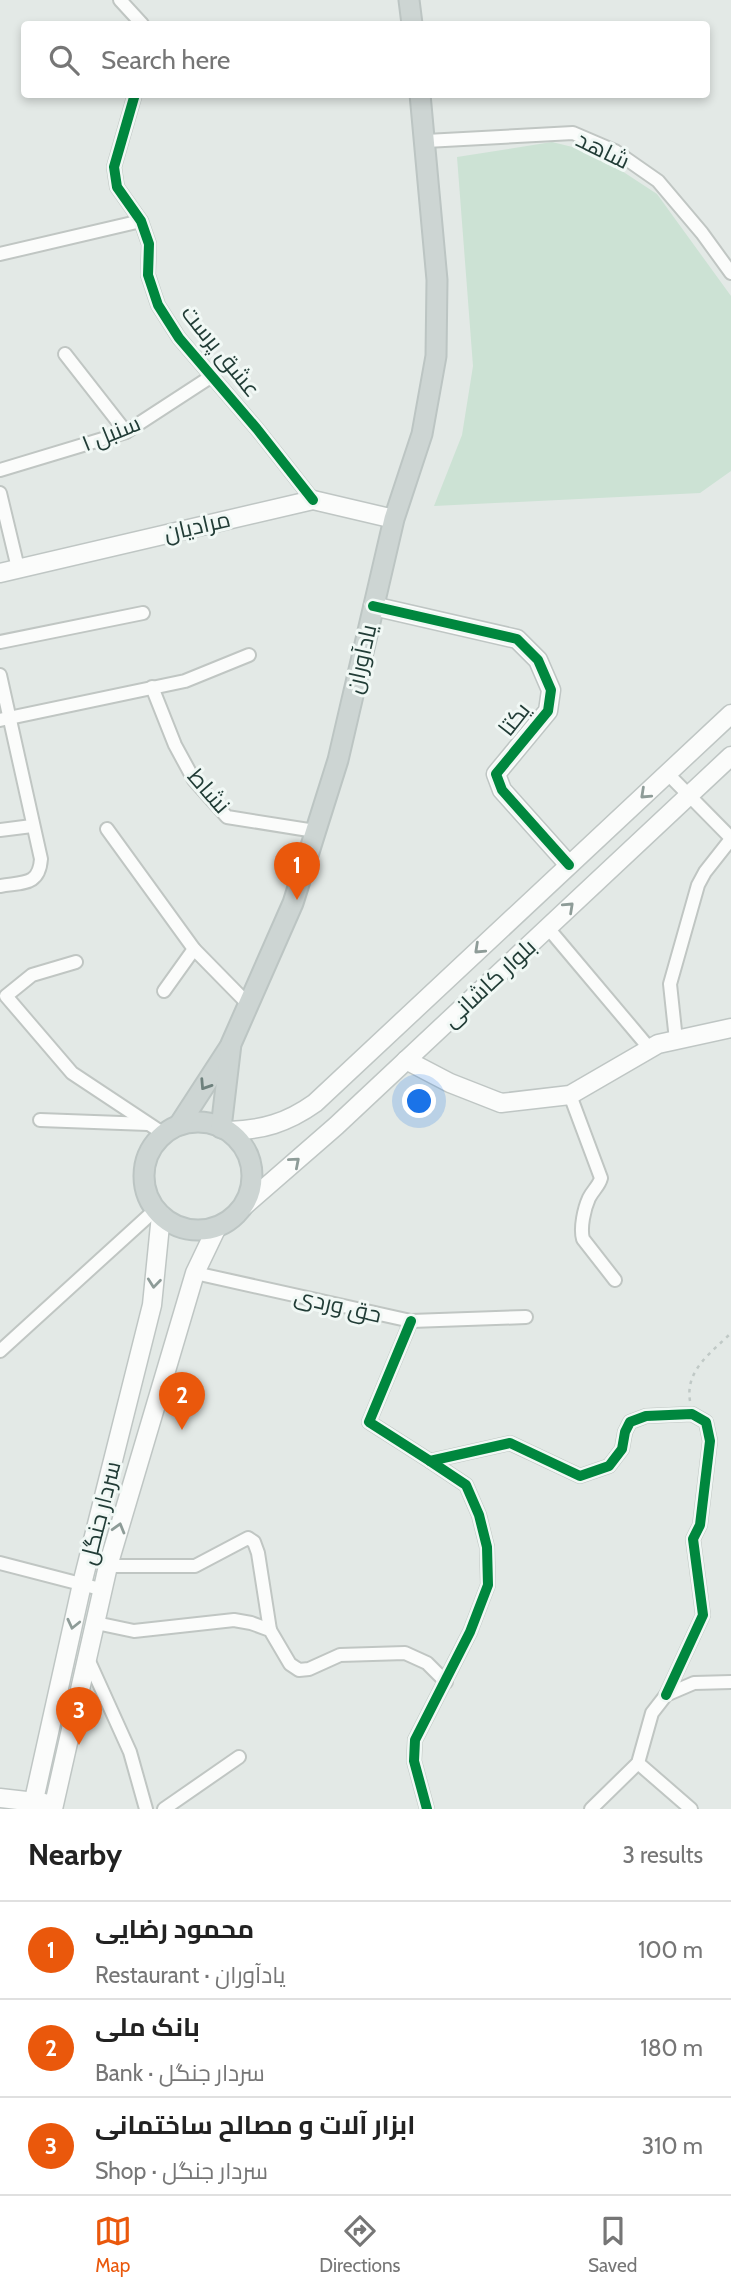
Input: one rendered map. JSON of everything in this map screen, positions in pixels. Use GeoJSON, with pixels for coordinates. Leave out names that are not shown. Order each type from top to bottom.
{"type":"FeatureCollection","features":[{"type":"Feature","properties":{"kind":"main road"},"geometry":{"type":"LineString","coordinates":[[409,0],[412,21]]}},
{"type":"Feature","properties":{"kind":"main road","name":"یادآوران"},"geometry":{"type":"LineString","coordinates":[[225,1129],[231,1044],[293,903],[338,760],[394,519],[422,434],[436,356],[437,280],[421,98]]}},
{"type":"Feature","properties":{"kind":"main road","name":"مرادیان"},"geometry":{"type":"LineString","coordinates":[[0,573],[313,500],[394,519]]}},
{"type":"Feature","properties":{"kind":"main road","name":"یکتا"},"geometry":{"type":"LineString","coordinates":[[373,606],[458,628],[517,639],[538,660],[551,690],[548,711],[496,774],[502,790],[569,865]]}},
{"type":"Feature","properties":{"kind":"main road","name":"بلوار کاشانی"},"geometry":{"type":"LineString","coordinates":[[225,1129],[251,1130],[274,1126],[296,1117],[315,1103],[731,714]]}},
{"type":"Feature","properties":{"kind":"main road","name":"بلوار کاشانی"},"geometry":{"type":"LineString","coordinates":[[243,1207],[406,1060],[731,756]]}},
{"type":"Feature","properties":{"kind":"main road"},"geometry":{"type":"LineString","coordinates":[[406,1060],[450,1083],[501,1103],[570,1095],[650,1049],[676,1040],[731,1028]]}},
{"type":"Feature","properties":{"kind":"main road"},"geometry":{"type":"LineString","coordinates":[[165,1128],[196,1122],[213,1124],[225,1129],[241,1143],[249,1157],[253,1174],[243,1207],[232,1219],[200,1231],[183,1229],[168,1222],[158,1213],[147,1195],[144,1178],[146,1162],[153,1146],[165,1128],[231,1044]]}},
{"type":"Feature","properties":{"kind":"main road","name":"سردار جنگل"},"geometry":{"type":"LineString","coordinates":[[32,1805],[82,1584],[152,1306],[158,1213]]}},
{"type":"Feature","properties":{"kind":"main road","name":"سردار جنگل"},"geometry":{"type":"LineString","coordinates":[[53,1807],[108,1566],[195,1273],[216,1227]]}},
{"type":"Feature","properties":{"kind":"main road"},"geometry":{"type":"LineString","coordinates":[[0,1798],[53,1807]]}},
{"type":"Feature","properties":{"kind":"street"},"geometry":{"type":"LineString","coordinates":[[120,0],[139,21]]}},
{"type":"Feature","properties":{"kind":"street","name":"عشق پرست"},"geometry":{"type":"LineString","coordinates":[[130,98],[114,167],[117,187],[141,221],[149,244],[148,275],[159,305],[179,338],[257,429],[313,500]]}},
{"type":"Feature","properties":{"kind":"street","name":"شاهد"},"geometry":{"type":"LineString","coordinates":[[426,141],[573,133],[615,151],[657,181],[702,233],[731,273]]}},
{"type":"Feature","properties":{"kind":"street"},"geometry":{"type":"LineString","coordinates":[[0,254],[141,221]]}},
{"type":"Feature","properties":{"kind":"street"},"geometry":{"type":"LineString","coordinates":[[65,354],[126,432]]}},
{"type":"Feature","properties":{"kind":"street","name":"سنبل ۱"},"geometry":{"type":"LineString","coordinates":[[0,470],[126,432],[212,376]]}},
{"type":"Feature","properties":{"kind":"street"},"geometry":{"type":"LineString","coordinates":[[0,493],[18,568]]}},
{"type":"Feature","properties":{"kind":"street"},"geometry":{"type":"LineString","coordinates":[[0,642],[143,613]]}},
{"type":"Feature","properties":{"kind":"street"},"geometry":{"type":"LineString","coordinates":[[5,719],[185,681],[248,655]]}},
{"type":"Feature","properties":{"kind":"street"},"geometry":{"type":"LineString","coordinates":[[0,676],[5,719],[41,859],[40,872],[33,880],[0,886]]}},
{"type":"Feature","properties":{"kind":"street","name":"نشاط"},"geometry":{"type":"LineString","coordinates":[[152,687],[175,745],[194,780],[227,817],[315,831]]}},
{"type":"Feature","properties":{"kind":"street"},"geometry":{"type":"LineString","coordinates":[[667,773],[731,838],[698,885],[670,984],[676,1040]]}},
{"type":"Feature","properties":{"kind":"street"},"geometry":{"type":"LineString","coordinates":[[0,830],[32,826]]}},
{"type":"Feature","properties":{"kind":"street"},"geometry":{"type":"LineString","coordinates":[[107,830],[194,949],[248,1004]]}},
{"type":"Feature","properties":{"kind":"street"},"geometry":{"type":"LineString","coordinates":[[548,928],[650,1049]]}},
{"type":"Feature","properties":{"kind":"street"},"geometry":{"type":"LineString","coordinates":[[164,991],[194,949]]}},
{"type":"Feature","properties":{"kind":"street"},"geometry":{"type":"LineString","coordinates":[[76,962],[32,975],[6,996],[72,1073],[165,1128]]}},
{"type":"Feature","properties":{"kind":"street"},"geometry":{"type":"LineString","coordinates":[[570,1095],[601,1178],[600,1185],[589,1199],[581,1232],[583,1239],[615,1280]]}},
{"type":"Feature","properties":{"kind":"street"},"geometry":{"type":"LineString","coordinates":[[40,1120],[165,1128]]}},
{"type":"Feature","properties":{"kind":"street"},"geometry":{"type":"LineString","coordinates":[[0,1351],[158,1213]]}},
{"type":"Feature","properties":{"kind":"street","name":"حق وردی"},"geometry":{"type":"LineString","coordinates":[[195,1273],[411,1321],[526,1317]]}},
{"type":"Feature","properties":{"kind":"street"},"geometry":{"type":"LineString","coordinates":[[411,1321],[369,1422],[466,1485],[480,1515],[486,1547],[488,1585],[470,1632],[415,1740],[414,1761],[426,1809]]}},
{"type":"Feature","properties":{"kind":"street"},"geometry":{"type":"LineString","coordinates":[[430,1461],[510,1443],[580,1476],[609,1465],[622,1449],[630,1422],[646,1416],[692,1414],[706,1422],[710,1441],[700,1525],[693,1539],[703,1615],[666,1695],[652,1713],[638,1763],[591,1809]]}},
{"type":"Feature","properties":{"kind":"street"},"geometry":{"type":"LineString","coordinates":[[108,1566],[195,1566],[248,1538],[254,1542],[258,1553],[270,1630],[290,1664],[299,1670],[309,1669],[340,1655],[405,1653],[427,1663],[446,1682]]}},
{"type":"Feature","properties":{"kind":"street"},"geometry":{"type":"LineString","coordinates":[[0,1563],[104,1590]]}},
{"type":"Feature","properties":{"kind":"street"},"geometry":{"type":"LineString","coordinates":[[96,1623],[134,1631],[234,1620],[270,1630]]}},
{"type":"Feature","properties":{"kind":"street"},"geometry":{"type":"LineString","coordinates":[[88,1660],[130,1752],[146,1809]]}},
{"type":"Feature","properties":{"kind":"street"},"geometry":{"type":"LineString","coordinates":[[666,1695],[694,1683],[731,1682]]}},
{"type":"Feature","properties":{"kind":"street"},"geometry":{"type":"LineString","coordinates":[[164,1809],[239,1757]]}},
{"type":"Feature","properties":{"kind":"street"},"geometry":{"type":"LineString","coordinates":[[638,1763],[691,1809]]}},
{"type":"Feature","properties":{"kind":"path"},"geometry":{"type":"LineString","coordinates":[[692,1414],[688,1388],[696,1367],[731,1333]]}},
{"type":"Feature","properties":{"kind":"green space"},"geometry":{"type":"Polygon","coordinates":[[[552,142],[593,152],[657,194],[731,296],[731,471],[700,493],[434,506],[462,435],[473,366],[457,157],[552,142]]]}},
{"type":"Feature","properties":{"kind":"cycle path"},"geometry":{"type":"LineString","coordinates":[[134,98],[114,167],[117,187],[141,221],[149,244],[148,275],[158,305],[179,338],[257,429],[313,500]]}},
{"type":"Feature","properties":{"kind":"cycle path"},"geometry":{"type":"LineString","coordinates":[[373,606],[517,639],[538,660],[551,690],[548,711],[496,774],[502,790],[569,865]]}},
{"type":"Feature","properties":{"kind":"cycle path"},"geometry":{"type":"LineString","coordinates":[[411,1321],[369,1422],[430,1461],[510,1443],[580,1476],[609,1466],[622,1449],[630,1422],[646,1416],[692,1414],[706,1422],[710,1441],[700,1525],[693,1539],[703,1615],[666,1695]]}},
{"type":"Feature","properties":{"kind":"cycle path"},"geometry":{"type":"LineString","coordinates":[[427,1809],[414,1761],[415,1740],[470,1632],[488,1585],[487,1547],[479,1515],[466,1485],[430,1461]]}},
{"type":"Feature","properties":{"kind":"place","name":"محمود رضایی"},"geometry":{"type":"Point","coordinates":[297,900]}},
{"type":"Feature","properties":{"kind":"place","name":"بانک ملی"},"geometry":{"type":"Point","coordinates":[182,1430]}},
{"type":"Feature","properties":{"kind":"place","name":"ابزار آلات و مصالح ساختمانی"},"geometry":{"type":"Point","coordinates":[79,1745]}}]}
